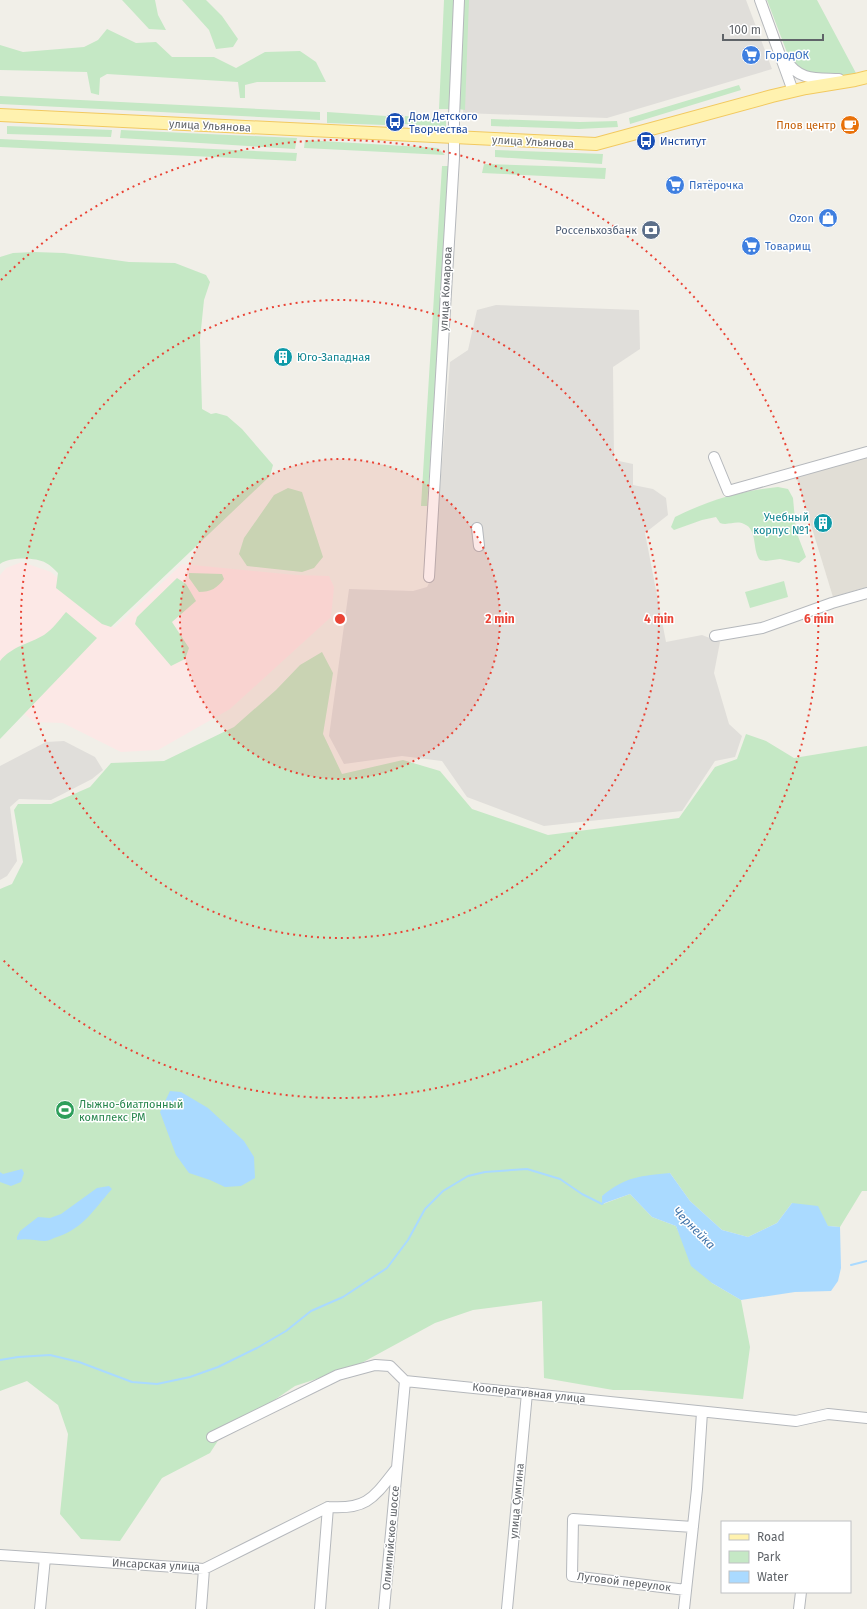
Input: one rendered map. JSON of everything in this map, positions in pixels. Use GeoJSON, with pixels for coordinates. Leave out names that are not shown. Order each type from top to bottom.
{"type":"FeatureCollection","features":[{"type":"Feature","properties":{"kind":"main road","name":"улица Ульянова"},"geometry":{"type":"LineString","coordinates":[[0,115],[596,144],[793,91],[861,78]]}},
{"type":"Feature","properties":{"kind":"street","name":"улица Комарова"},"geometry":{"type":"LineString","coordinates":[[429,577],[455,138],[454,116],[460,0]]}},
{"type":"Feature","properties":{"kind":"street"},"geometry":{"type":"LineString","coordinates":[[760,0],[793,91]]}},
{"type":"Feature","properties":{"kind":"street"},"geometry":{"type":"LineString","coordinates":[[777,44],[786,61],[796,73],[804,76],[821,78],[861,78]]}},
{"type":"Feature","properties":{"kind":"street"},"geometry":{"type":"LineString","coordinates":[[714,457],[728,491],[867,452]]}},
{"type":"Feature","properties":{"kind":"street"},"geometry":{"type":"LineString","coordinates":[[477,528],[479,546]]}},
{"type":"Feature","properties":{"kind":"street"},"geometry":{"type":"LineString","coordinates":[[715,636],[762,628],[832,602],[867,593]]}},
{"type":"Feature","properties":{"kind":"street"},"geometry":{"type":"LineString","coordinates":[[212,1437],[338,1375],[374,1365],[390,1366],[405,1381]]}},
{"type":"Feature","properties":{"kind":"street","name":"Кооперативная улица"},"geometry":{"type":"LineString","coordinates":[[405,1381],[796,1421],[828,1414],[867,1418]]}},
{"type":"Feature","properties":{"kind":"street","name":"Олимпийское шоссе"},"geometry":{"type":"LineString","coordinates":[[384,1609],[405,1381]]}},
{"type":"Feature","properties":{"kind":"street","name":"улица Сумгина"},"geometry":{"type":"LineString","coordinates":[[507,1609],[528,1393]]}},
{"type":"Feature","properties":{"kind":"street","name":"Луговой переулок"},"geometry":{"type":"LineString","coordinates":[[684,1609],[697,1488],[702,1412]]}},
{"type":"Feature","properties":{"kind":"street"},"geometry":{"type":"LineString","coordinates":[[320,1609],[328,1507],[344,1508],[362,1504],[375,1496],[398,1468]]}},
{"type":"Feature","properties":{"kind":"street","name":"Инсарская улица"},"geometry":{"type":"LineString","coordinates":[[0,1555],[204,1569],[328,1507]]}},
{"type":"Feature","properties":{"kind":"street","name":"Луговой переулок"},"geometry":{"type":"LineString","coordinates":[[686,1590],[572,1576],[573,1519],[693,1527]]}},
{"type":"Feature","properties":{"kind":"street"},"geometry":{"type":"LineString","coordinates":[[40,1609],[45,1558]]}},
{"type":"Feature","properties":{"kind":"street"},"geometry":{"type":"LineString","coordinates":[[201,1609],[204,1569]]}},
{"type":"Feature","properties":{"kind":"street"},"geometry":{"type":"LineString","coordinates":[[799,1609],[801,1593]]}},
{"type":"Feature","properties":{"kind":"shaded area"},"geometry":{"type":"Polygon","coordinates":[[[468,0],[746,0],[772,69],[607,118],[463,113],[468,0]]]}},
{"type":"Feature","properties":{"kind":"shaded area"},"geometry":{"type":"Polygon","coordinates":[[[496,305],[639,310],[640,349],[613,367],[614,460],[633,464],[633,485],[653,489],[666,498],[668,515],[645,533],[666,642],[702,635],[720,642],[714,673],[729,724],[742,736],[735,757],[715,761],[682,811],[544,826],[467,797],[442,761],[402,756],[344,764],[329,736],[349,589],[413,591],[427,587],[433,575],[450,362],[468,350],[477,310],[496,305]]]}},
{"type":"Feature","properties":{"kind":"shaded area"},"geometry":{"type":"Polygon","coordinates":[[[867,455],[867,587],[833,597],[796,476],[867,455]]]}},
{"type":"Feature","properties":{"kind":"shaded area"},"geometry":{"type":"Polygon","coordinates":[[[22,562],[51,572],[114,628],[182,564],[296,575],[329,576],[334,587],[331,617],[230,709],[158,750],[121,752],[63,723],[34,722],[0,692],[0,575],[6,568],[22,562]]]}},
{"type":"Feature","properties":{"kind":"shaded area"},"geometry":{"type":"Polygon","coordinates":[[[64,741],[95,757],[103,770],[92,779],[51,800],[19,799],[10,807],[17,861],[7,876],[0,880],[0,766],[46,742],[64,741]]]}},
{"type":"Feature","properties":{"kind":"green space"},"geometry":{"type":"Polygon","coordinates":[[[122,0],[155,0],[158,15],[166,30],[149,29],[122,0]]]}},
{"type":"Feature","properties":{"kind":"green space"},"geometry":{"type":"Polygon","coordinates":[[[182,0],[206,0],[222,16],[238,39],[233,47],[216,49],[209,30],[182,0]]]}},
{"type":"Feature","properties":{"kind":"green space"},"geometry":{"type":"Polygon","coordinates":[[[444,0],[455,0],[449,109],[439,109],[444,0]]]}},
{"type":"Feature","properties":{"kind":"green space"},"geometry":{"type":"Polygon","coordinates":[[[463,0],[469,0],[465,110],[458,109],[463,0]]]}},
{"type":"Feature","properties":{"kind":"green space"},"geometry":{"type":"Polygon","coordinates":[[[767,0],[817,0],[857,75],[843,79],[802,73],[791,63],[767,0]]]}},
{"type":"Feature","properties":{"kind":"green space"},"geometry":{"type":"Polygon","coordinates":[[[107,29],[136,43],[156,42],[172,57],[214,57],[236,68],[265,52],[300,51],[316,62],[326,82],[257,82],[245,85],[245,98],[240,98],[238,82],[107,74],[100,78],[99,95],[91,93],[87,72],[0,70],[0,45],[23,52],[84,47],[98,40],[107,29]]]}},
{"type":"Feature","properties":{"kind":"green space"},"geometry":{"type":"Polygon","coordinates":[[[739,85],[741,90],[630,124],[629,118],[739,85]]]}},
{"type":"Feature","properties":{"kind":"green space"},"geometry":{"type":"Polygon","coordinates":[[[0,96],[320,112],[320,120],[0,104],[0,96]]]}},
{"type":"Feature","properties":{"kind":"green space"},"geometry":{"type":"Polygon","coordinates":[[[327,112],[386,116],[385,125],[327,123],[327,112]]]}},
{"type":"Feature","properties":{"kind":"green space"},"geometry":{"type":"Polygon","coordinates":[[[405,116],[446,119],[446,127],[404,124],[405,116]]]}},
{"type":"Feature","properties":{"kind":"green space"},"geometry":{"type":"Polygon","coordinates":[[[491,119],[580,122],[617,121],[618,127],[579,129],[491,126],[491,119]]]}},
{"type":"Feature","properties":{"kind":"green space"},"geometry":{"type":"Polygon","coordinates":[[[7,126],[112,130],[111,137],[7,134],[7,126]]]}},
{"type":"Feature","properties":{"kind":"green space"},"geometry":{"type":"Polygon","coordinates":[[[121,130],[297,138],[295,149],[120,138],[121,130]]]}},
{"type":"Feature","properties":{"kind":"green space"},"geometry":{"type":"Polygon","coordinates":[[[0,139],[297,153],[296,161],[0,147],[0,139]]]}},
{"type":"Feature","properties":{"kind":"green space"},"geometry":{"type":"Polygon","coordinates":[[[305,140],[438,148],[445,155],[304,148],[305,140]]]}},
{"type":"Feature","properties":{"kind":"green space"},"geometry":{"type":"Polygon","coordinates":[[[495,150],[603,154],[602,164],[495,157],[495,150]]]}},
{"type":"Feature","properties":{"kind":"green space"},"geometry":{"type":"Polygon","coordinates":[[[484,164],[606,168],[605,179],[482,173],[484,164]]]}},
{"type":"Feature","properties":{"kind":"green space"},"geometry":{"type":"Polygon","coordinates":[[[442,166],[450,166],[427,506],[421,506],[442,166]]]}},
{"type":"Feature","properties":{"kind":"green space"},"geometry":{"type":"Polygon","coordinates":[[[13,253],[64,253],[129,262],[175,263],[206,275],[210,282],[204,300],[200,339],[202,409],[211,414],[216,413],[227,416],[242,429],[273,465],[270,476],[111,627],[102,624],[56,588],[58,573],[48,564],[36,560],[16,559],[0,564],[0,257],[13,253]]]}},
{"type":"Feature","properties":{"kind":"green space"},"geometry":{"type":"Polygon","coordinates":[[[778,487],[788,489],[793,498],[796,531],[806,557],[799,563],[780,559],[766,561],[760,560],[756,551],[751,530],[741,523],[723,524],[720,523],[716,517],[702,520],[674,530],[671,527],[675,517],[713,501],[751,491],[778,487]]]}},
{"type":"Feature","properties":{"kind":"green space"},"geometry":{"type":"Polygon","coordinates":[[[288,488],[302,492],[323,557],[314,568],[302,572],[247,566],[239,554],[244,538],[274,495],[288,488]]]}},
{"type":"Feature","properties":{"kind":"green space"},"geometry":{"type":"Polygon","coordinates":[[[189,573],[222,574],[224,579],[213,589],[199,592],[189,578],[189,573]]]}},
{"type":"Feature","properties":{"kind":"green space"},"geometry":{"type":"Polygon","coordinates":[[[177,578],[186,584],[196,601],[172,622],[189,648],[185,659],[171,666],[135,624],[137,617],[177,578]]]}},
{"type":"Feature","properties":{"kind":"green space"},"geometry":{"type":"Polygon","coordinates":[[[784,581],[788,597],[750,608],[745,592],[784,581]]]}},
{"type":"Feature","properties":{"kind":"green space"},"geometry":{"type":"Polygon","coordinates":[[[66,612],[97,638],[0,739],[0,661],[15,649],[47,633],[66,612]]]}},
{"type":"Feature","properties":{"kind":"green space"},"geometry":{"type":"Polygon","coordinates":[[[322,652],[333,673],[323,734],[342,774],[403,760],[440,771],[472,809],[548,835],[679,818],[715,767],[737,759],[746,734],[766,741],[794,758],[867,746],[867,1191],[862,1191],[840,1227],[828,1226],[792,1203],[777,1223],[748,1237],[722,1230],[690,1201],[670,1173],[602,1196],[603,1204],[630,1194],[652,1217],[676,1226],[683,1242],[712,1283],[741,1300],[750,1347],[743,1399],[639,1390],[613,1390],[544,1378],[542,1301],[473,1310],[435,1323],[356,1366],[295,1386],[221,1436],[210,1453],[162,1478],[120,1541],[81,1539],[60,1514],[68,1434],[58,1405],[27,1381],[0,1391],[0,889],[12,884],[23,862],[14,810],[18,804],[51,804],[90,787],[111,763],[164,761],[234,727],[276,690],[300,665],[322,652]]]}},
{"type":"Feature","properties":{"kind":"water"},"geometry":{"type":"Polygon","coordinates":[[[170,1091],[181,1092],[208,1108],[244,1141],[254,1157],[255,1178],[241,1186],[225,1187],[189,1173],[176,1155],[160,1112],[170,1091]]]}},
{"type":"Feature","properties":{"kind":"water"},"geometry":{"type":"Polygon","coordinates":[[[22,1169],[24,1173],[21,1182],[11,1186],[0,1182],[0,1172],[3,1174],[22,1169]]]}},
{"type":"Feature","properties":{"kind":"water","name":"Чернейка"},"geometry":{"type":"Polygon","coordinates":[[[670,1173],[690,1201],[722,1230],[748,1237],[777,1223],[792,1203],[818,1206],[828,1226],[840,1227],[841,1268],[838,1281],[831,1291],[795,1292],[741,1300],[712,1283],[691,1266],[676,1226],[652,1217],[630,1194],[602,1204],[602,1196],[619,1184],[642,1176],[670,1173]]]}},
{"type":"Feature","properties":{"kind":"water"},"geometry":{"type":"Polygon","coordinates":[[[109,1186],[112,1189],[88,1217],[74,1229],[46,1241],[24,1239],[17,1240],[20,1231],[38,1217],[50,1218],[61,1214],[97,1188],[109,1186]]]}},
{"type":"Feature","properties":{"kind":"waterway"},"geometry":{"type":"LineString","coordinates":[[0,1360],[50,1355],[79,1362],[132,1382],[157,1384],[190,1377],[218,1367],[257,1348],[286,1331],[311,1311],[343,1297],[387,1268],[408,1240],[425,1209],[443,1191],[468,1176],[485,1172],[527,1169],[560,1179],[582,1194],[602,1204],[604,1202]]}},
{"type":"Feature","properties":{"kind":"waterway"},"geometry":{"type":"LineString","coordinates":[[851,1265],[867,1261]]}},
{"type":"Feature","properties":{"kind":"place","name":"ГородОК"},"geometry":{"type":"Point","coordinates":[751,55]}},
{"type":"Feature","properties":{"kind":"place","name":"Дом Детского Творчества"},"geometry":{"type":"Point","coordinates":[395,122]}},
{"type":"Feature","properties":{"kind":"place","name":"Плов центр"},"geometry":{"type":"Point","coordinates":[850,125]}},
{"type":"Feature","properties":{"kind":"place","name":"Институт"},"geometry":{"type":"Point","coordinates":[646,141]}},
{"type":"Feature","properties":{"kind":"place","name":"Пятёрочка"},"geometry":{"type":"Point","coordinates":[675,185]}},
{"type":"Feature","properties":{"kind":"place","name":"Ozon"},"geometry":{"type":"Point","coordinates":[828,218]}},
{"type":"Feature","properties":{"kind":"place","name":"Россельхозбанк"},"geometry":{"type":"Point","coordinates":[651,230]}},
{"type":"Feature","properties":{"kind":"place","name":"Товарищ"},"geometry":{"type":"Point","coordinates":[751,246]}},
{"type":"Feature","properties":{"kind":"place","name":"Юго-Западная"},"geometry":{"type":"Point","coordinates":[283,357]}},
{"type":"Feature","properties":{"kind":"place","name":"Учебный корпус №1"},"geometry":{"type":"Point","coordinates":[823,523]}},
{"type":"Feature","properties":{"kind":"place","name":"Лыжно-биатлонный комплекс РМ"},"geometry":{"type":"Point","coordinates":[65,1110]}}]}
